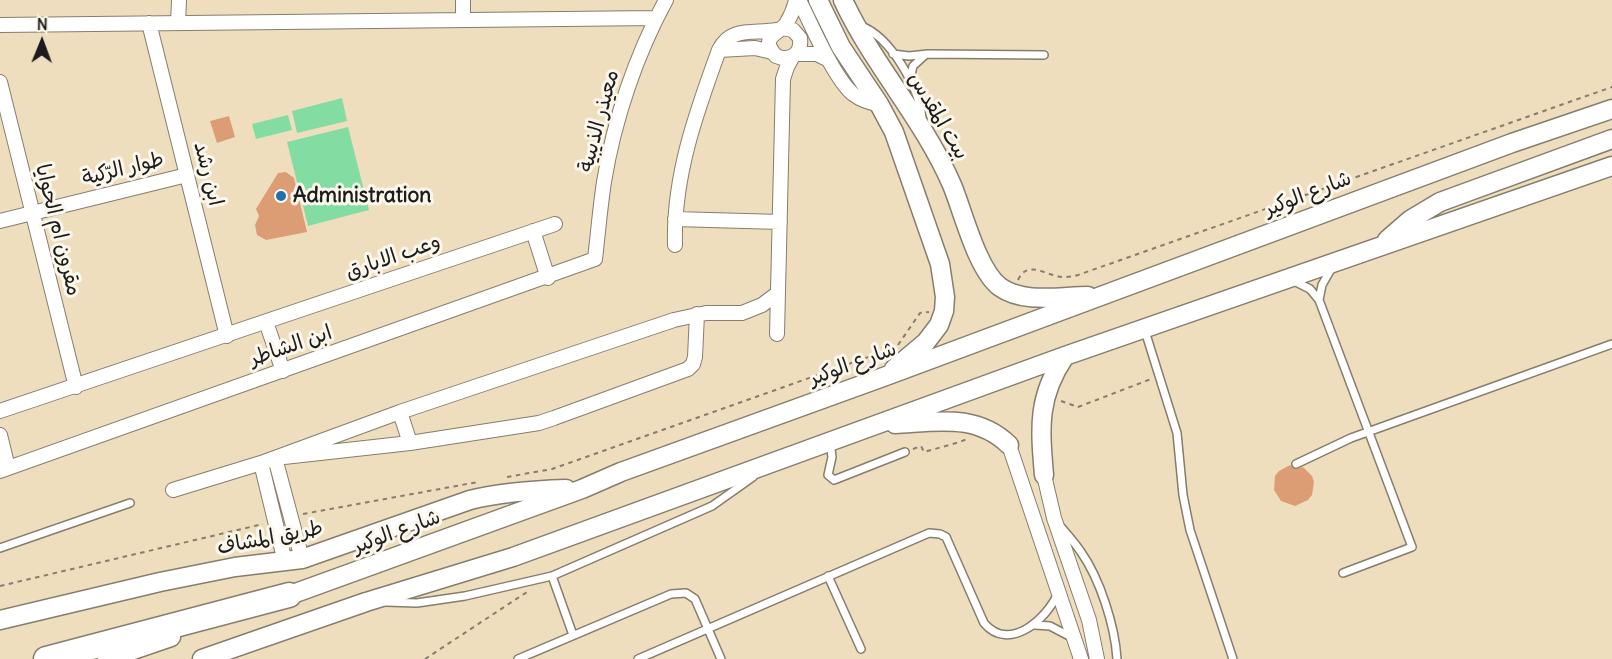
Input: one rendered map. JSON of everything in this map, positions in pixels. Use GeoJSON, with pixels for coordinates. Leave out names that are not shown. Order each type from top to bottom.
{"type":"FeatureCollection","features":[{"type":"Feature","properties":{"kind":"highway"},"geometry":{"type":"LineString","coordinates":[[46,659],[289,595]]}},
{"type":"Feature","properties":{"kind":"main road"},"geometry":{"type":"LineString","coordinates":[[818,0],[841,47],[879,104],[900,146],[940,264],[945,297],[942,318],[931,336],[886,376]]}},
{"type":"Feature","properties":{"kind":"main road","name":"بيت المقدس"},"geometry":{"type":"LineString","coordinates":[[843,0],[922,127],[951,182],[981,262],[996,284],[1013,294]]}},
{"type":"Feature","properties":{"kind":"main road"},"geometry":{"type":"LineString","coordinates":[[1585,117],[1612,104]]}},
{"type":"Feature","properties":{"kind":"main road","name":"شارع الوكير"},"geometry":{"type":"LineString","coordinates":[[107,659],[582,489],[621,472],[886,376],[1376,193],[1612,109]]}},
{"type":"Feature","properties":{"kind":"main road"},"geometry":{"type":"LineString","coordinates":[[1379,247],[1410,220],[1440,202],[1612,140]]}},
{"type":"Feature","properties":{"kind":"main road"},"geometry":{"type":"LineString","coordinates":[[202,659],[366,602],[513,557],[1065,356],[1612,166]]}},
{"type":"Feature","properties":{"kind":"main road"},"geometry":{"type":"LineString","coordinates":[[1013,294],[1028,297],[1105,295]]}},
{"type":"Feature","properties":{"kind":"main road"},"geometry":{"type":"LineString","coordinates":[[1044,475],[1040,430],[1045,396],[1054,372],[1065,356]]}},
{"type":"Feature","properties":{"kind":"main road"},"geometry":{"type":"LineString","coordinates":[[875,426],[956,420],[974,423],[993,432],[1009,445]]}},
{"type":"Feature","properties":{"kind":"main road","name":"طريق المشاف"},"geometry":{"type":"LineString","coordinates":[[0,620],[160,582],[235,567],[294,560],[470,500],[495,494],[524,490],[582,489]]}},
{"type":"Feature","properties":{"kind":"street"},"geometry":{"type":"LineString","coordinates":[[178,23],[179,0]]}},
{"type":"Feature","properties":{"kind":"street"},"geometry":{"type":"LineString","coordinates":[[463,0],[463,20]]}},
{"type":"Feature","properties":{"kind":"street","name":"معيذر الذيبية"},"geometry":{"type":"LineString","coordinates":[[595,259],[604,180],[611,146],[622,106],[656,18],[666,0]]}},
{"type":"Feature","properties":{"kind":"street"},"geometry":{"type":"LineString","coordinates":[[783,79],[769,42],[770,37],[791,15],[797,0]]}},
{"type":"Feature","properties":{"kind":"street"},"geometry":{"type":"LineString","coordinates":[[797,0],[843,83],[853,94],[865,101],[879,104]]}},
{"type":"Feature","properties":{"kind":"street"},"geometry":{"type":"LineString","coordinates":[[0,25],[656,18]]}},
{"type":"Feature","properties":{"kind":"street","name":"ابن رشد"},"geometry":{"type":"LineString","coordinates":[[149,23],[227,336]]}},
{"type":"Feature","properties":{"kind":"street"},"geometry":{"type":"LineString","coordinates":[[675,245],[675,219],[687,144],[719,50],[728,37],[780,29],[793,30],[800,38],[799,50],[787,67],[783,79],[777,334]]}},
{"type":"Feature","properties":{"kind":"street"},"geometry":{"type":"LineString","coordinates":[[719,50],[755,48],[787,58],[810,53],[830,60]]}},
{"type":"Feature","properties":{"kind":"street","name":"مقرون ام الحوايا"},"geometry":{"type":"LineString","coordinates":[[0,82],[76,387]]}},
{"type":"Feature","properties":{"kind":"street","name":"طوار الرّكية"},"geometry":{"type":"LineString","coordinates":[[0,221],[187,175]]}},
{"type":"Feature","properties":{"kind":"street"},"geometry":{"type":"LineString","coordinates":[[675,219],[780,222]]}},
{"type":"Feature","properties":{"kind":"street","name":"وعب الابارق"},"geometry":{"type":"LineString","coordinates":[[0,411],[555,224]]}},
{"type":"Feature","properties":{"kind":"street"},"geometry":{"type":"LineString","coordinates":[[533,231],[548,278]]}},
{"type":"Feature","properties":{"kind":"street","name":"ابن الشاطر"},"geometry":{"type":"LineString","coordinates":[[4,469],[548,278],[595,259]]}},
{"type":"Feature","properties":{"kind":"street"},"geometry":{"type":"LineString","coordinates":[[173,490],[261,463],[400,412],[674,320],[697,314],[742,313],[754,309],[778,293]]}},
{"type":"Feature","properties":{"kind":"street"},"geometry":{"type":"LineString","coordinates":[[275,458],[410,443],[539,423],[688,369],[693,364],[697,314]]}},
{"type":"Feature","properties":{"kind":"street"},"geometry":{"type":"LineString","coordinates":[[266,322],[283,371]]}},
{"type":"Feature","properties":{"kind":"street"},"geometry":{"type":"LineString","coordinates":[[400,412],[410,443]]}},
{"type":"Feature","properties":{"kind":"street"},"geometry":{"type":"LineString","coordinates":[[0,435],[4,469]]}},
{"type":"Feature","properties":{"kind":"street"},"geometry":{"type":"LineString","coordinates":[[1009,445],[1081,659]]}},
{"type":"Feature","properties":{"kind":"street"},"geometry":{"type":"LineString","coordinates":[[275,458],[291,517],[294,560]]}},
{"type":"Feature","properties":{"kind":"street"},"geometry":{"type":"LineString","coordinates":[[261,463],[275,521],[294,560]]}},
{"type":"Feature","properties":{"kind":"street"},"geometry":{"type":"LineString","coordinates":[[1044,475],[1054,518],[1089,620],[1097,659]]}},
{"type":"Feature","properties":{"kind":"street"},"geometry":{"type":"LineString","coordinates":[[1071,626],[1089,620]]}},
{"type":"Feature","properties":{"kind":"lane"},"geometry":{"type":"LineString","coordinates":[[857,25],[878,36],[910,79],[920,107],[922,127]]}},
{"type":"Feature","properties":{"kind":"lane"},"geometry":{"type":"LineString","coordinates":[[892,54],[909,56],[928,54],[1044,55]]}},
{"type":"Feature","properties":{"kind":"lane"},"geometry":{"type":"LineString","coordinates":[[910,79],[913,66],[928,54]]}},
{"type":"Feature","properties":{"kind":"lane"},"geometry":{"type":"LineString","coordinates":[[1319,300],[1325,278],[1338,261]]}},
{"type":"Feature","properties":{"kind":"lane"},"geometry":{"type":"LineString","coordinates":[[1285,279],[1305,285],[1319,300],[1412,547],[1343,573]]}},
{"type":"Feature","properties":{"kind":"lane"},"geometry":{"type":"LineString","coordinates":[[1144,328],[1176,433],[1190,530],[1233,659]]}},
{"type":"Feature","properties":{"kind":"lane"},"geometry":{"type":"LineString","coordinates":[[1296,464],[1351,438],[1612,344]]}},
{"type":"Feature","properties":{"kind":"lane"},"geometry":{"type":"LineString","coordinates":[[830,442],[832,457],[828,475],[834,480],[905,452]]}},
{"type":"Feature","properties":{"kind":"lane"},"geometry":{"type":"LineString","coordinates":[[366,602],[417,603],[440,600],[487,592],[552,576],[712,506],[740,488],[768,463]]}},
{"type":"Feature","properties":{"kind":"lane"},"geometry":{"type":"LineString","coordinates":[[0,548],[130,503]]}},
{"type":"Feature","properties":{"kind":"lane"},"geometry":{"type":"LineString","coordinates":[[1054,518],[1090,566],[1110,622],[1117,659]]}},
{"type":"Feature","properties":{"kind":"lane"},"geometry":{"type":"LineString","coordinates":[[638,659],[924,535],[940,534],[946,537],[984,623],[998,633],[1008,635],[1035,625],[1052,607],[1059,591]]}},
{"type":"Feature","properties":{"kind":"lane"},"geometry":{"type":"LineString","coordinates":[[552,576],[573,635]]}},
{"type":"Feature","properties":{"kind":"lane"},"geometry":{"type":"LineString","coordinates":[[828,576],[861,649]]}},
{"type":"Feature","properties":{"kind":"lane"},"geometry":{"type":"LineString","coordinates":[[518,659],[675,593],[686,593],[695,599],[721,659]]}},
{"type":"Feature","properties":{"kind":"lane"},"geometry":{"type":"LineString","coordinates":[[1035,625],[1059,630],[1076,641]]}},
{"type":"Feature","properties":{"kind":"path"},"geometry":{"type":"LineString","coordinates":[[1013,294],[1018,277],[1029,269],[1057,276],[1078,275],[1552,106],[1612,87]]}},
{"type":"Feature","properties":{"kind":"path"},"geometry":{"type":"LineString","coordinates":[[498,478],[552,469],[887,351],[899,344],[920,313],[928,312],[942,318]]}},
{"type":"Feature","properties":{"kind":"path"},"geometry":{"type":"LineString","coordinates":[[1045,396],[1078,407],[1160,376]]}},
{"type":"Feature","properties":{"kind":"path"},"geometry":{"type":"LineString","coordinates":[[905,452],[921,446],[924,452],[960,442],[971,434],[974,423]]}},
{"type":"Feature","properties":{"kind":"path"},"geometry":{"type":"LineString","coordinates":[[291,517],[487,480]]}},
{"type":"Feature","properties":{"kind":"path"},"geometry":{"type":"LineString","coordinates":[[0,586],[275,521]]}},
{"type":"Feature","properties":{"kind":"path"},"geometry":{"type":"LineString","coordinates":[[425,659],[552,576]]}},
{"type":"Feature","properties":{"kind":"green space"},"geometry":{"type":"Polygon","coordinates":[[[342,98],[347,121],[297,133],[292,111],[342,98]]]}},
{"type":"Feature","properties":{"kind":"green space"},"geometry":{"type":"Polygon","coordinates":[[[288,115],[292,130],[256,139],[252,124],[288,115]]]}},
{"type":"Feature","properties":{"kind":"green space"},"geometry":{"type":"Polygon","coordinates":[[[348,127],[369,210],[308,226],[287,142],[348,127]]]}},
{"type":"Feature","properties":{"kind":"building"},"geometry":{"type":"Polygon","coordinates":[[[229,116],[235,137],[217,143],[210,121],[229,116]]]}},
{"type":"Feature","properties":{"kind":"building","name":"Administration"},"geometry":{"type":"Polygon","coordinates":[[[286,172],[294,178],[307,232],[266,240],[257,235],[255,225],[259,216],[256,209],[278,173],[286,172]]]}},
{"type":"Feature","properties":{"kind":"building"},"geometry":{"type":"Polygon","coordinates":[[[1290,465],[1295,469],[1303,467],[1312,476],[1314,482],[1312,495],[1308,500],[1295,506],[1281,501],[1274,490],[1275,476],[1290,465]]]}},
{"type":"Feature","properties":{"kind":"place","name":"Administration"},"geometry":{"type":"Point","coordinates":[281,196]}}]}
